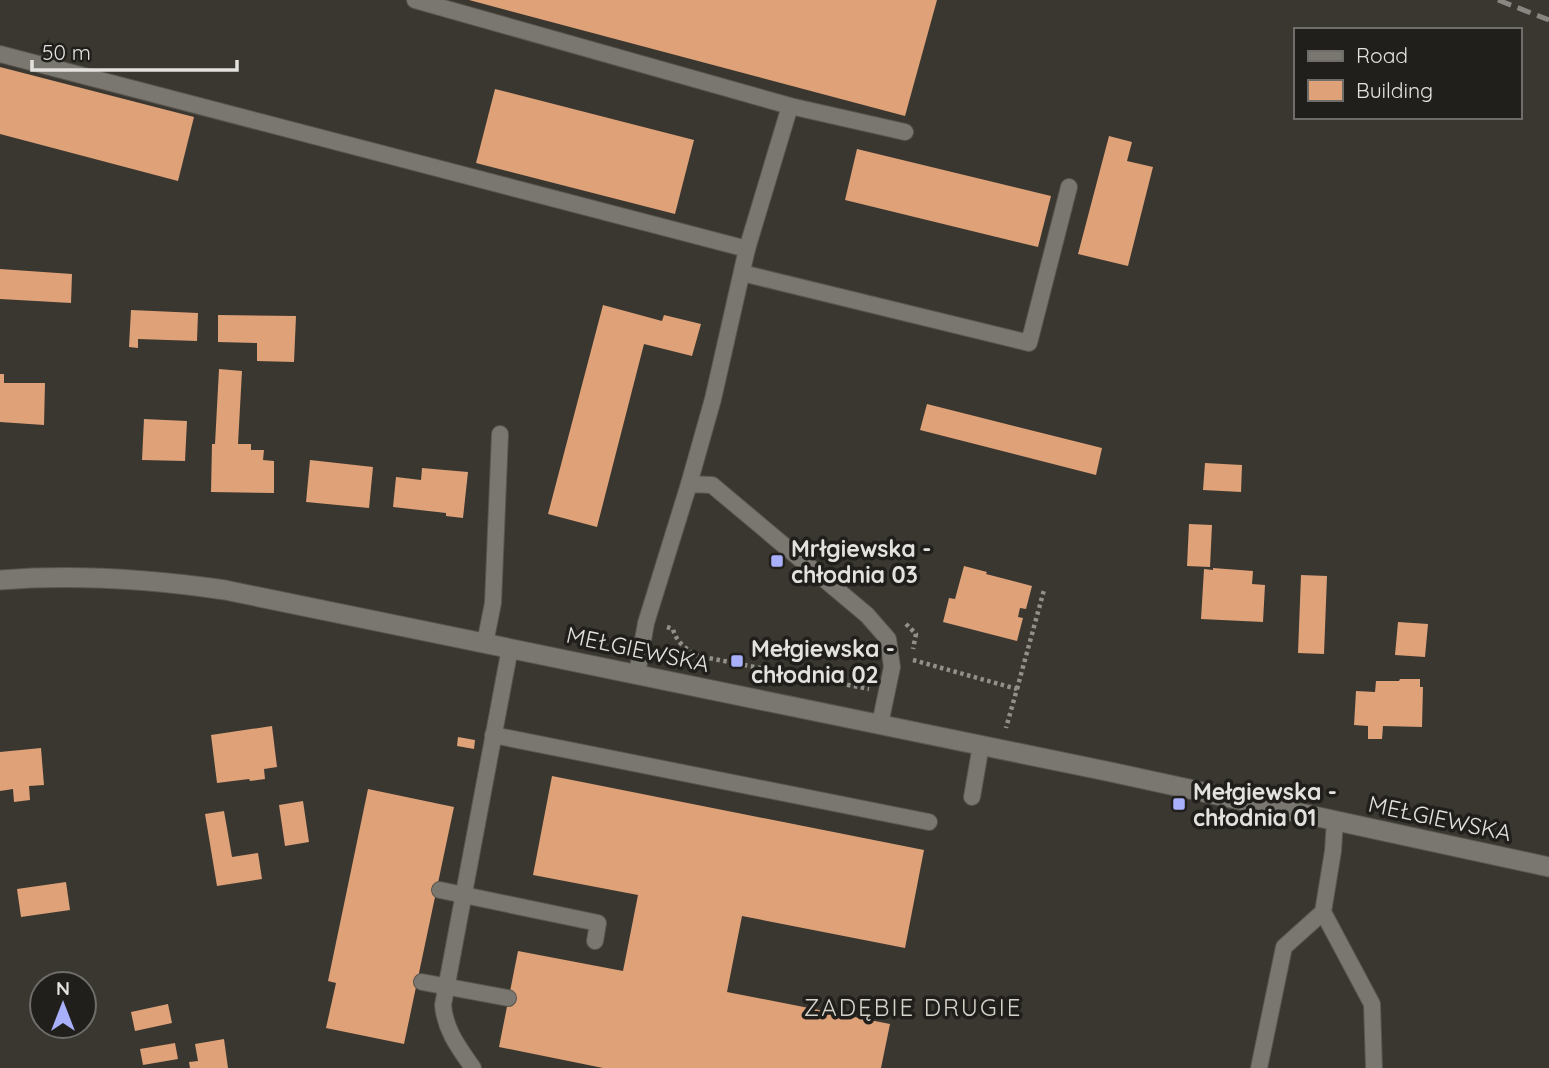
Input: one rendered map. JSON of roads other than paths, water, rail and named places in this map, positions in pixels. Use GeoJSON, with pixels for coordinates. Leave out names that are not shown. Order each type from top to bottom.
{"type":"FeatureCollection","features":[{"type":"Feature","properties":{"kind":"street","name":"MEŁGIEWSKA"},"geometry":{"type":"LineString","coordinates":[[0,580],[83,577],[182,584],[260,597],[981,745],[1549,867]]}},
{"type":"Feature","properties":{"kind":"lane"},"geometry":{"type":"LineString","coordinates":[[415,0],[790,106],[905,132]]}},
{"type":"Feature","properties":{"kind":"lane"},"geometry":{"type":"LineString","coordinates":[[0,54],[747,249]]}},
{"type":"Feature","properties":{"kind":"lane"},"geometry":{"type":"LineString","coordinates":[[637,674],[646,623],[713,399],[747,249],[790,106]]}},
{"type":"Feature","properties":{"kind":"lane"},"geometry":{"type":"LineString","coordinates":[[742,273],[1029,343],[1069,187]]}},
{"type":"Feature","properties":{"kind":"lane"},"geometry":{"type":"LineString","coordinates":[[485,643],[493,603],[499,434]]}},
{"type":"Feature","properties":{"kind":"lane"},"geometry":{"type":"LineString","coordinates":[[689,484],[712,485],[867,615],[888,639],[892,667],[880,724]]}},
{"type":"Feature","properties":{"kind":"lane"},"geometry":{"type":"LineString","coordinates":[[473,1068],[453,1038],[444,1017],[445,985],[510,648]]}},
{"type":"Feature","properties":{"kind":"lane"},"geometry":{"type":"LineString","coordinates":[[493,735],[929,822]]}},
{"type":"Feature","properties":{"kind":"lane"},"geometry":{"type":"LineString","coordinates":[[972,797],[981,745]]}},
{"type":"Feature","properties":{"kind":"lane"},"geometry":{"type":"LineString","coordinates":[[1335,820],[1323,912],[1372,1004],[1374,1068]]}},
{"type":"Feature","properties":{"kind":"lane"},"geometry":{"type":"LineString","coordinates":[[440,890],[598,923],[595,942]]}},
{"type":"Feature","properties":{"kind":"lane"},"geometry":{"type":"LineString","coordinates":[[1259,1068],[1284,947],[1323,912]]}},
{"type":"Feature","properties":{"kind":"lane"},"geometry":{"type":"LineString","coordinates":[[422,982],[508,998]]}},
{"type":"Feature","properties":{"kind":"railway"},"geometry":{"type":"LineString","coordinates":[[1498,0],[1549,20]]}},
{"type":"Feature","properties":{"kind":"place","name":"Mrłgiewska - chłodnia 03"},"geometry":{"type":"Point","coordinates":[777,561]}},
{"type":"Feature","properties":{"kind":"place","name":"Mełgiewska - chłodnia 02"},"geometry":{"type":"Point","coordinates":[737,661]}},
{"type":"Feature","properties":{"kind":"place","name":"Mełgiewska - chłodnia 01"},"geometry":{"type":"Point","coordinates":[1179,804]}},
{"type":"Feature","properties":{"kind":"district","name":"ZADĘBIE DRUGIE"},"geometry":{"type":"Point","coordinates":[913,1007]}}]}
